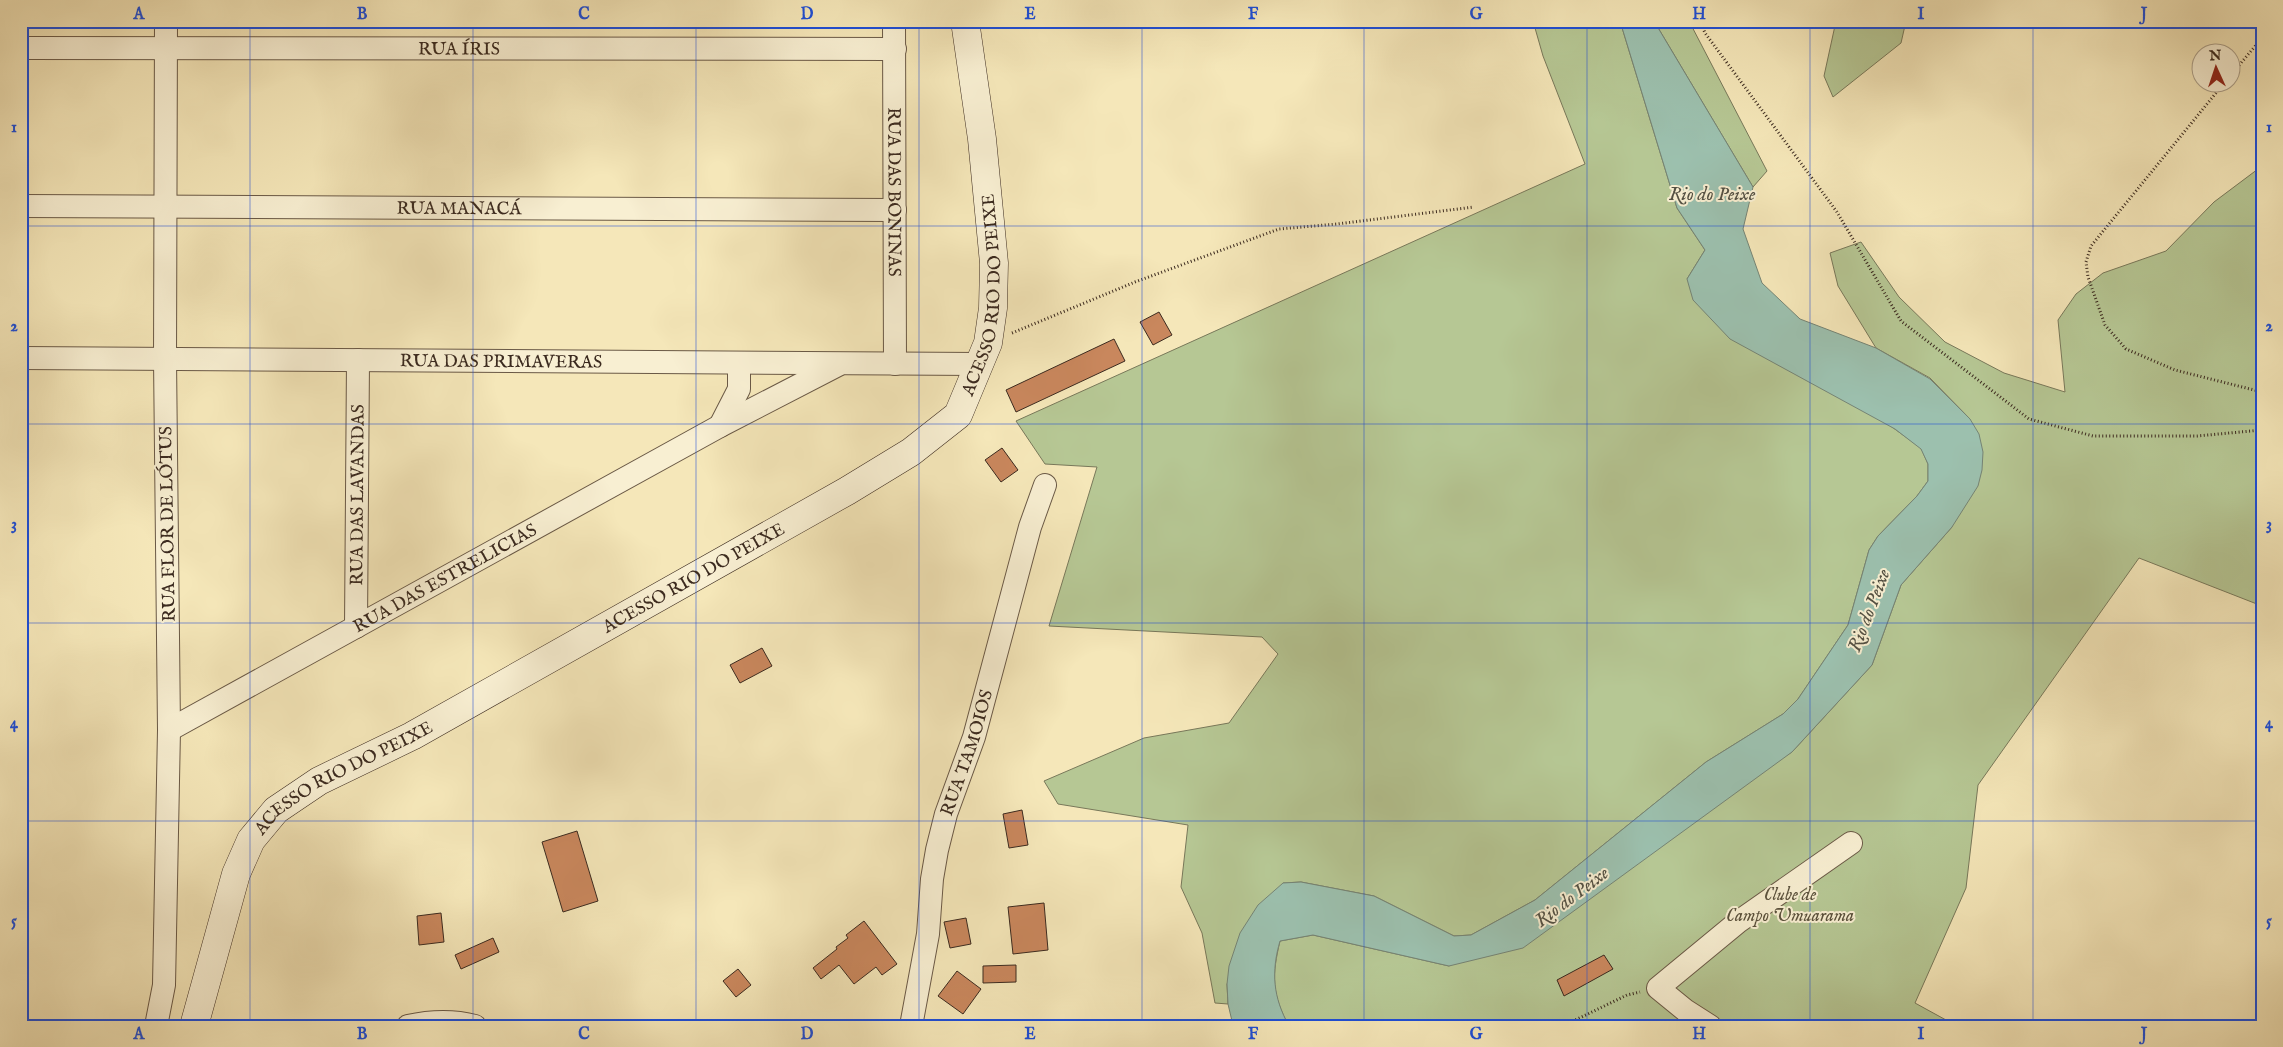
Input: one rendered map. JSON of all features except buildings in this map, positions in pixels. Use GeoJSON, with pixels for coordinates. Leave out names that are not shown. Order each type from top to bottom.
{"type":"FeatureCollection","features":[{"type":"Feature","properties":{"kind":"street","name":"RUA FLOR DE LÓTUS"},"geometry":{"type":"LineString","coordinates":[[156,1026],[164,985],[169,730],[165,359],[166,21]]}},
{"type":"Feature","properties":{"kind":"street","name":"RUA DAS BONINAS"},"geometry":{"type":"LineString","coordinates":[[894,21],[895,364]]}},
{"type":"Feature","properties":{"kind":"street","name":"ACESSO RIO DO PEIXE"},"geometry":{"type":"LineString","coordinates":[[194,1026],[236,874],[251,840],[276,810],[319,781],[412,736],[847,491],[940,431],[958,415],[984,354],[992,308],[993,254],[982,139],[965,21]]}},
{"type":"Feature","properties":{"kind":"street","name":"RUA ÍRIS"},"geometry":{"type":"LineString","coordinates":[[21,48],[895,49]]}},
{"type":"Feature","properties":{"kind":"street","name":"RUA MANACÁ"},"geometry":{"type":"LineString","coordinates":[[21,206],[895,210]]}},
{"type":"Feature","properties":{"kind":"street","name":"RUA DAS PRIMAVERAS"},"geometry":{"type":"LineString","coordinates":[[21,358],[895,364],[984,354]]}},
{"type":"Feature","properties":{"kind":"street","name":"RUA DAS LAVANDAS"},"geometry":{"type":"LineString","coordinates":[[356,627],[358,360]]}},
{"type":"Feature","properties":{"kind":"street"},"geometry":{"type":"LineString","coordinates":[[720,426],[739,389],[739,363]]}},
{"type":"Feature","properties":{"kind":"street","name":"RUA DAS ESTRELICIAS"},"geometry":{"type":"LineString","coordinates":[[169,730],[720,426],[841,364]]}},
{"type":"Feature","properties":{"kind":"street","name":"RUA TAMOIOS"},"geometry":{"type":"LineString","coordinates":[[911,1026],[928,934],[932,879],[937,850],[946,814],[974,737],[1030,527],[1045,485]]}},
{"type":"Feature","properties":{"kind":"street"},"geometry":{"type":"LineString","coordinates":[[1710,1026],[1685,1010],[1658,988],[1738,922],[1851,843]]}},
{"type":"Feature","properties":{"kind":"street"},"geometry":{"type":"LineString","coordinates":[[408,1026],[427,1022],[457,1021],[475,1026]]}},
{"type":"Feature","properties":{"kind":"path"},"geometry":{"type":"LineString","coordinates":[[1700,21],[1705,33],[1837,212],[1901,321],[2029,419],[2093,436],[2197,436],[2262,430]]}},
{"type":"Feature","properties":{"kind":"path"},"geometry":{"type":"LineString","coordinates":[[2240,64],[2262,38]]}},
{"type":"Feature","properties":{"kind":"path"},"geometry":{"type":"LineString","coordinates":[[2217,92],[2091,246],[2086,262],[2088,277],[2104,326],[2126,349],[2175,370],[2262,392]]}},
{"type":"Feature","properties":{"kind":"path"},"geometry":{"type":"LineString","coordinates":[[984,354],[1135,282],[1279,229],[1474,207]]}},
{"type":"Feature","properties":{"kind":"path"},"geometry":{"type":"LineString","coordinates":[[1563,1026],[1627,995],[1658,988]]}},
{"type":"Feature","properties":{"kind":"green space"},"geometry":{"type":"Polygon","coordinates":[[[1533,21],[1620,21],[1677,208],[1705,250],[1687,279],[1921,448],[1928,464],[1928,481],[1917,496],[1878,536],[1869,550],[1848,625],[1798,699],[1783,714],[1706,762],[1535,900],[1471,935],[1454,936],[1374,896],[1301,882],[1283,883],[1227,984],[1228,1004],[1215,1003],[1202,933],[1181,887],[1188,825],[1058,804],[1044,781],[1144,738],[1229,723],[1278,654],[1262,637],[1049,626],[1097,467],[1045,464],[1016,421],[1585,164],[1543,56],[1533,21]]]}},
{"type":"Feature","properties":{"kind":"green space"},"geometry":{"type":"Polygon","coordinates":[[[1654,21],[1689,21],[1767,171],[1753,187],[1654,21]]]}},
{"type":"Feature","properties":{"kind":"green space"},"geometry":{"type":"Polygon","coordinates":[[[1836,21],[1906,21],[1901,43],[1833,97],[1824,76],[1836,21]]]}},
{"type":"Feature","properties":{"kind":"green space","name":"Clube de Campo Umuarama"},"geometry":{"type":"Polygon","coordinates":[[[2262,166],[2262,606],[2139,558],[1978,785],[1966,888],[1915,1003],[1957,1026],[1289,1026],[1276,994],[1275,974],[1280,941],[1313,935],[1449,966],[1792,752],[1872,665],[1901,585],[1952,527],[1970,419],[1930,378],[1876,348],[1838,286],[1830,253],[1861,242],[1899,297],[1945,342],[2004,373],[2065,392],[2058,320],[2076,294],[2103,273],[2166,251],[2214,202],[2262,166]]]}},
{"type":"Feature","properties":{"kind":"water","name":"Rio do Peixe"},"geometry":{"type":"Polygon","coordinates":[[[1620,21],[1654,21],[1753,187],[1743,229],[1762,283],[1800,319],[1876,348],[1930,379],[1970,419],[1979,434],[1983,452],[1982,470],[1978,486],[1952,527],[1901,585],[1872,665],[1792,752],[1523,948],[1449,966],[1313,935],[1280,941],[1275,963],[1275,984],[1280,1005],[1289,1026],[1235,1026],[1228,1004],[1227,984],[1229,966],[1240,933],[1258,905],[1283,883],[1301,882],[1374,896],[1454,936],[1471,935],[1535,900],[1706,762],[1783,714],[1798,699],[1848,625],[1869,550],[1878,536],[1917,496],[1928,481],[1928,464],[1921,449],[1895,429],[1730,339],[1693,300],[1687,279],[1705,250],[1677,208],[1620,21]]]}}]}
